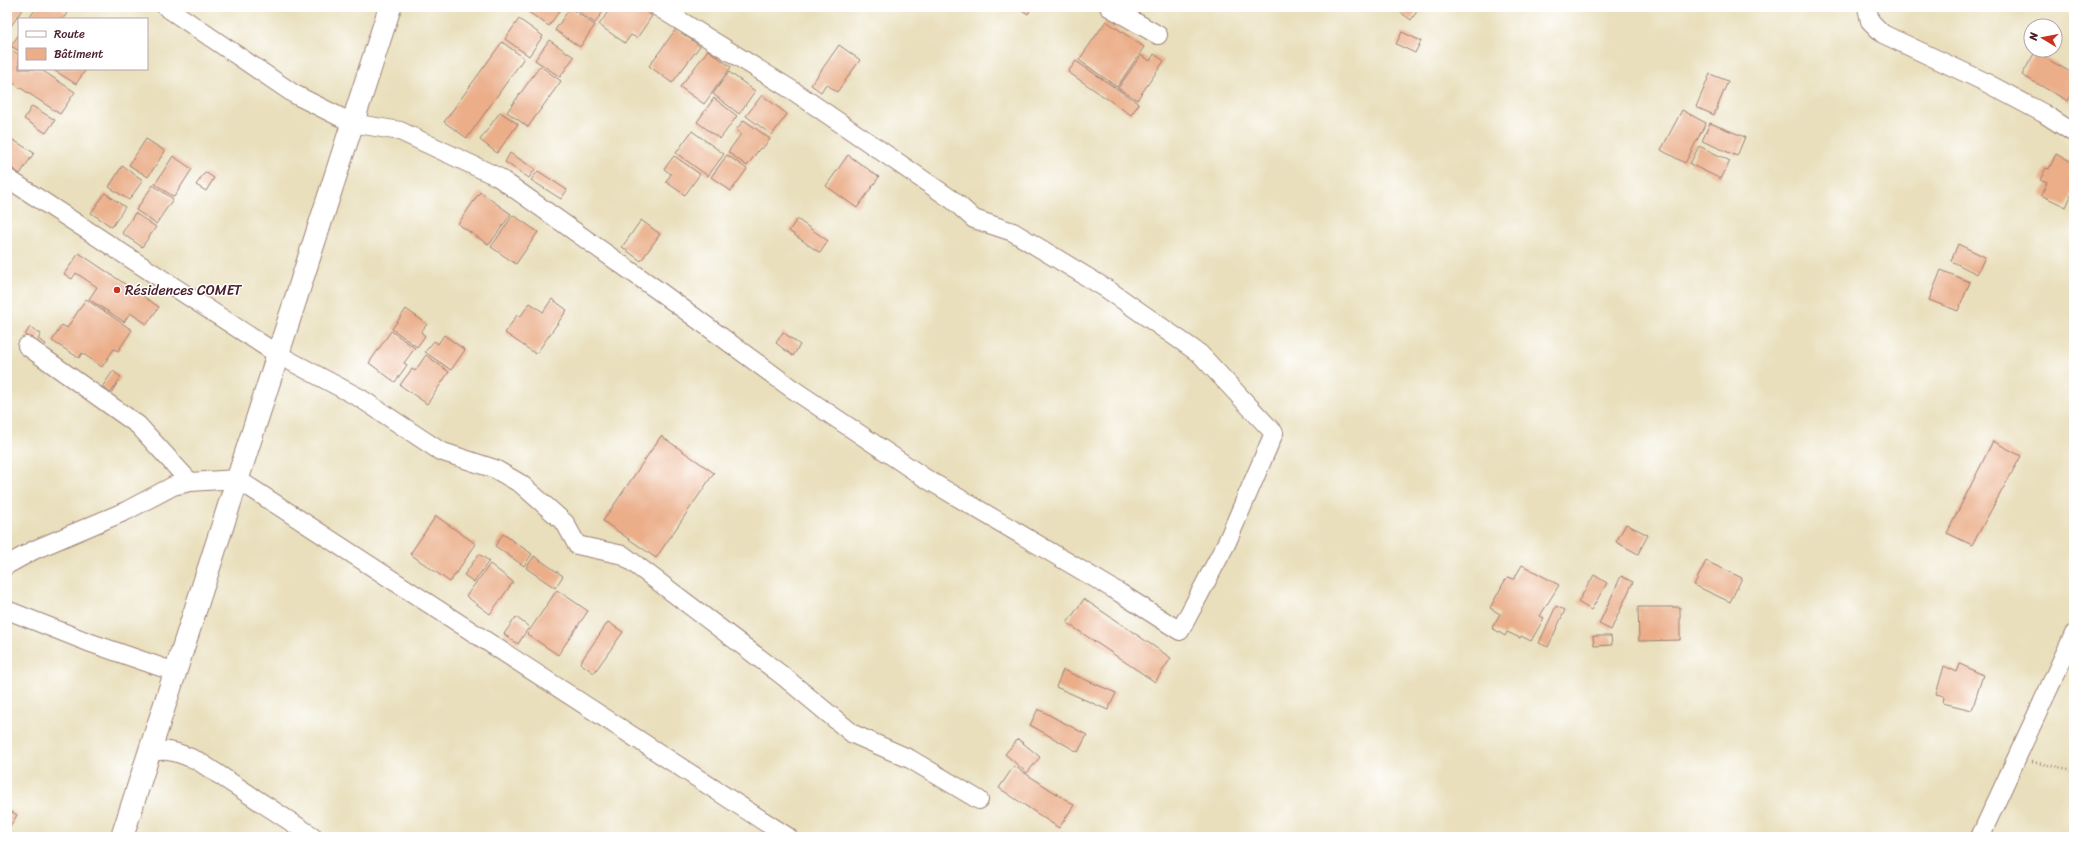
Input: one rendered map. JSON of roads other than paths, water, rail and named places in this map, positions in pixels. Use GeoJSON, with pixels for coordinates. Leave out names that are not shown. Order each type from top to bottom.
{"type":"FeatureCollection","features":[{"type":"Feature","properties":{"kind":"street"},"geometry":{"type":"LineString","coordinates":[[166,7],[294,94],[352,123],[400,131],[498,177],[663,294],[791,388],[925,478],[1120,593],[1180,631],[1226,542],[1274,433],[1200,354],[1113,293],[1013,232],[974,219],[954,201],[795,92],[658,7]]}},
{"type":"Feature","properties":{"kind":"street"},"geometry":{"type":"LineString","coordinates":[[122,837],[390,7]]}},
{"type":"Feature","properties":{"kind":"street"},"geometry":{"type":"LineString","coordinates":[[1109,7],[1158,35]]}},
{"type":"Feature","properties":{"kind":"street"},"geometry":{"type":"LineString","coordinates":[[1867,7],[1870,21],[1883,34],[1983,81],[2043,113],[2074,133]]}},
{"type":"Feature","properties":{"kind":"street"},"geometry":{"type":"LineString","coordinates":[[7,178],[278,354],[360,398],[440,451],[495,469],[521,484],[565,523],[577,545],[624,555],[782,676],[853,734],[910,759],[979,800]]}},
{"type":"Feature","properties":{"kind":"street"},"geometry":{"type":"LineString","coordinates":[[27,346],[138,425],[190,482]]}},
{"type":"Feature","properties":{"kind":"street"},"geometry":{"type":"LineString","coordinates":[[7,565],[34,550],[126,511],[173,486],[190,482],[237,479],[788,837]]}},
{"type":"Feature","properties":{"kind":"street"},"geometry":{"type":"LineString","coordinates":[[7,610],[88,642],[175,672]]}},
{"type":"Feature","properties":{"kind":"street"},"geometry":{"type":"LineString","coordinates":[[1980,837],[2074,634]]}},
{"type":"Feature","properties":{"kind":"street"},"geometry":{"type":"LineString","coordinates":[[149,753],[159,749],[177,752],[198,761],[314,837]]}},
{"type":"Feature","properties":{"kind":"place","name":"Résidences COMET"},"geometry":{"type":"Point","coordinates":[117,290]}}]}
